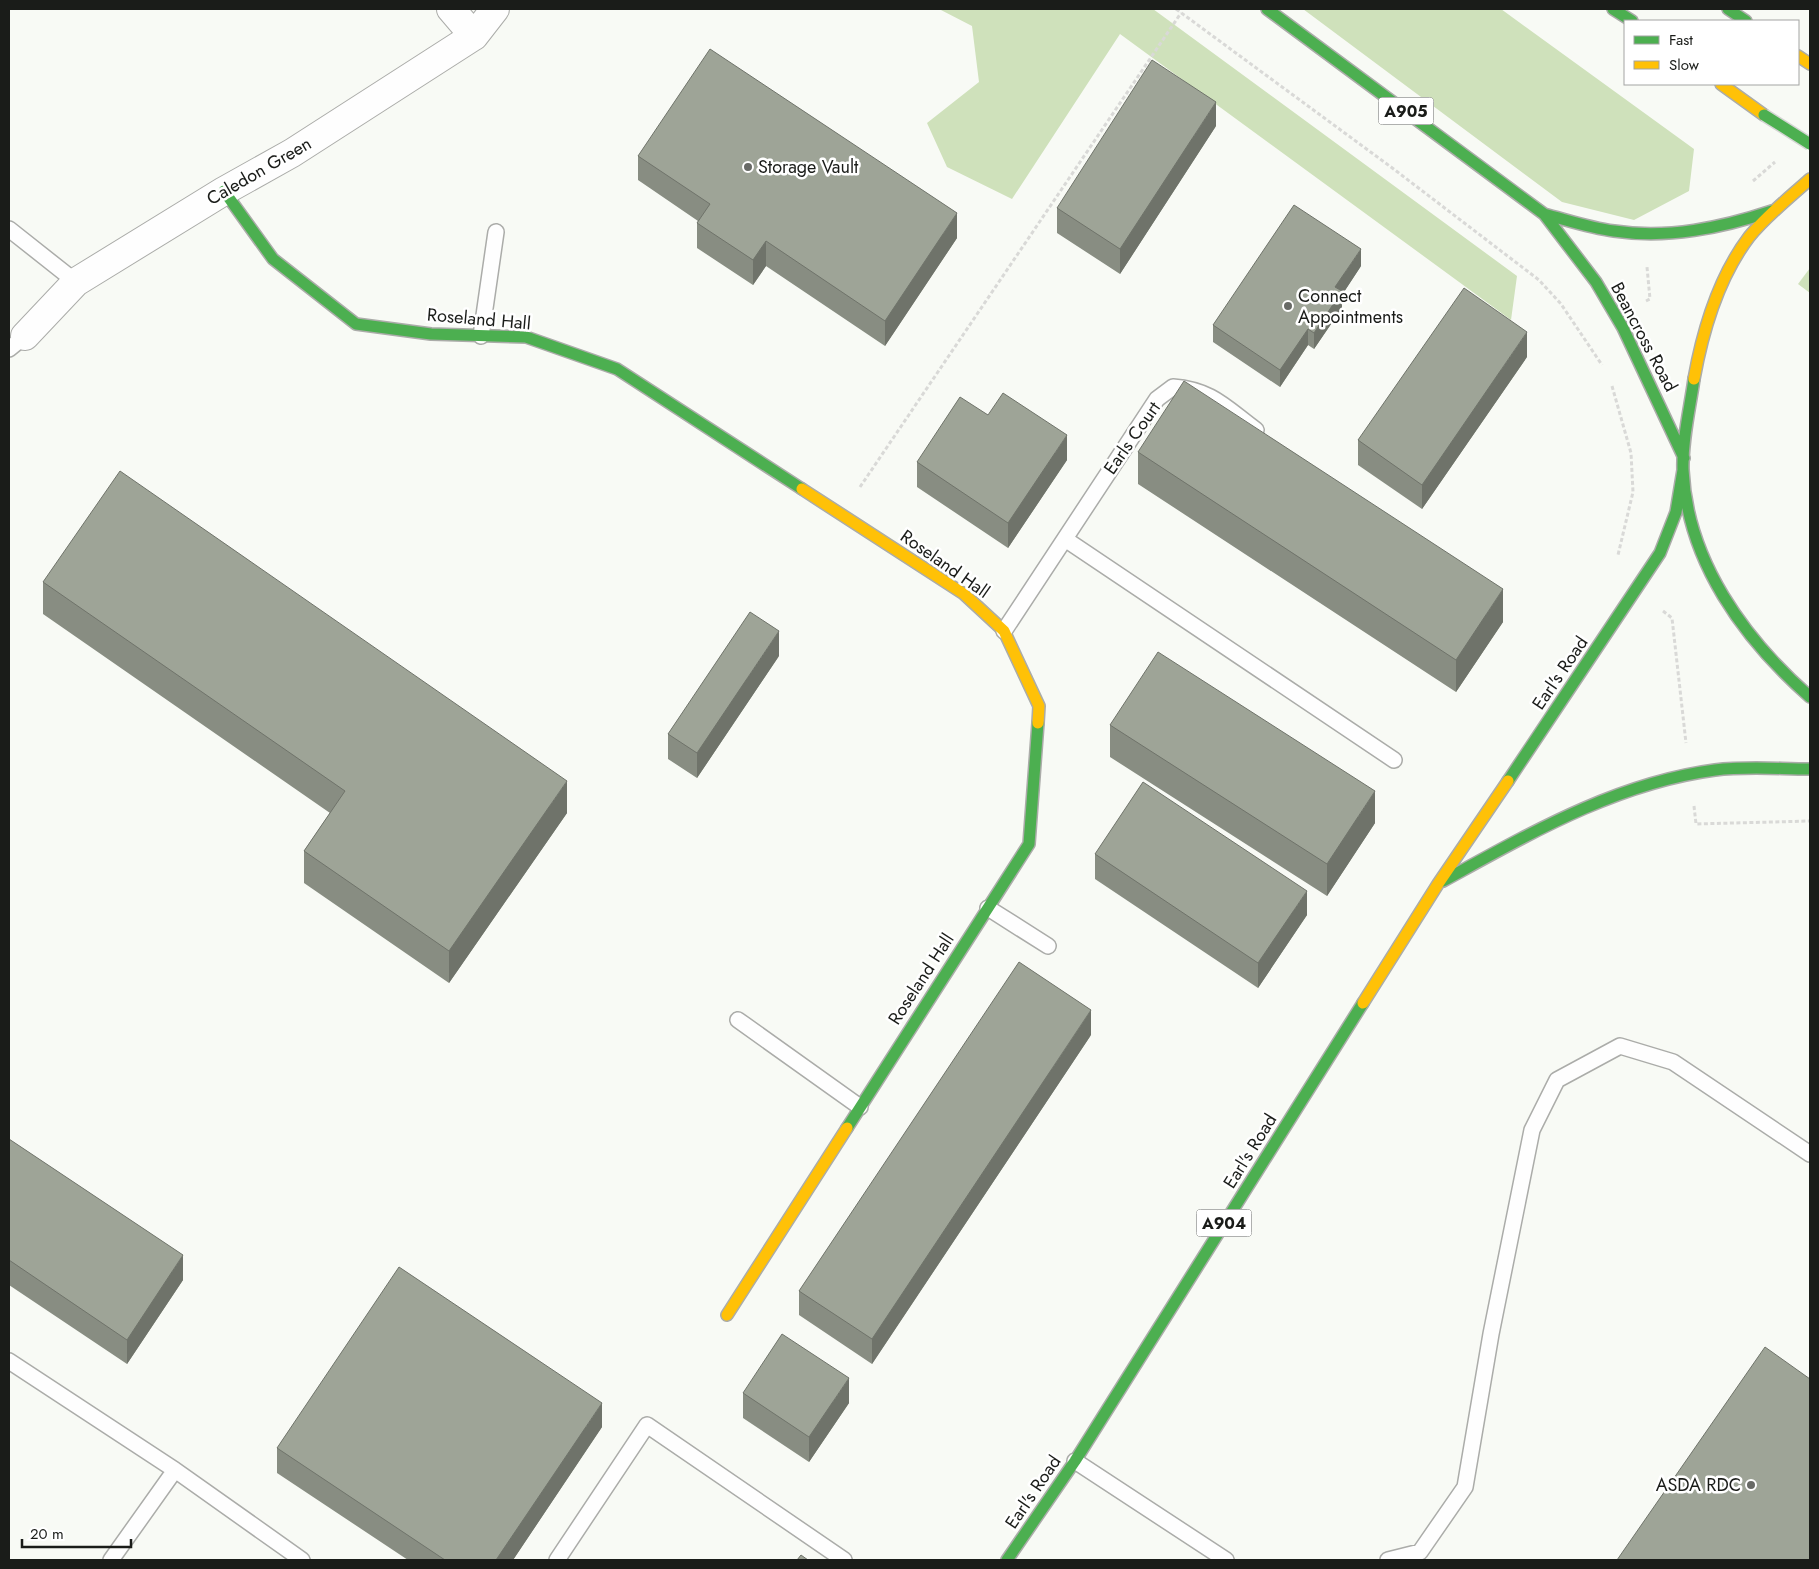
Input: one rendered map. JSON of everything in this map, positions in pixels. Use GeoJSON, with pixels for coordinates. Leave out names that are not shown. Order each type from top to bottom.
{"type":"FeatureCollection","features":[{"type":"Feature","properties":{"kind":"main road","name":"Beancross Road"},"geometry":{"type":"LineString","coordinates":[[1267,9],[1544,214],[1596,282],[1624,328],[1684,464]]}},
{"type":"Feature","properties":{"kind":"main road"},"geometry":{"type":"LineString","coordinates":[[1613,9],[1630,20]]}},
{"type":"Feature","properties":{"kind":"main road"},"geometry":{"type":"LineString","coordinates":[[1728,9],[1744,20]]}},
{"type":"Feature","properties":{"kind":"main road"},"geometry":{"type":"LineString","coordinates":[[1799,57],[1810,64]]}},
{"type":"Feature","properties":{"kind":"main road"},"geometry":{"type":"LineString","coordinates":[[1722,85],[1764,115],[1810,144]]}},
{"type":"Feature","properties":{"kind":"main road"},"geometry":{"type":"LineString","coordinates":[[1810,179],[1775,210],[1744,245],[1714,300],[1694,373],[1684,464],[1689,516],[1719,590],[1742,625],[1768,658],[1810,698]]}},
{"type":"Feature","properties":{"kind":"main road","name":"Roseland Hall"},"geometry":{"type":"LineString","coordinates":[[224,191],[273,259],[356,324],[431,334],[526,337],[617,369],[964,594],[1004,631],[1040,706],[1029,844],[727,1315]]}},
{"type":"Feature","properties":{"kind":"main road","name":"Beancross Road"},"geometry":{"type":"LineString","coordinates":[[1544,214],[1593,228],[1658,233],[1696,232],[1738,224],[1775,210]]}},
{"type":"Feature","properties":{"kind":"main road","name":"Earl's Road"},"geometry":{"type":"LineString","coordinates":[[1007,1560],[1075,1461],[1438,884],[1660,554],[1676,512],[1684,464]]}},
{"type":"Feature","properties":{"kind":"main road","name":"Earl's Road"},"geometry":{"type":"LineString","coordinates":[[1438,884],[1549,824],[1619,794],[1690,774],[1717,769],[1810,769]]}},
{"type":"Feature","properties":{"kind":"street"},"geometry":{"type":"LineString","coordinates":[[451,9],[474,36]]}},
{"type":"Feature","properties":{"kind":"street","name":"Caledon Green"},"geometry":{"type":"LineString","coordinates":[[17,342],[76,282],[224,191],[292,153],[474,36],[495,9]]}},
{"type":"Feature","properties":{"kind":"lane"},"geometry":{"type":"LineString","coordinates":[[9,229],[76,282]]}},
{"type":"Feature","properties":{"kind":"lane"},"geometry":{"type":"LineString","coordinates":[[481,336],[496,232]]}},
{"type":"Feature","properties":{"kind":"lane","name":"Earls Court"},"geometry":{"type":"LineString","coordinates":[[1004,631],[1144,417],[1157,399],[1173,387],[1195,389],[1212,397],[1266,437]]}},
{"type":"Feature","properties":{"kind":"lane"},"geometry":{"type":"LineString","coordinates":[[1065,539],[1394,760]]}},
{"type":"Feature","properties":{"kind":"lane"},"geometry":{"type":"LineString","coordinates":[[988,908],[1048,946]]}},
{"type":"Feature","properties":{"kind":"lane"},"geometry":{"type":"LineString","coordinates":[[738,1020],[860,1107]]}},
{"type":"Feature","properties":{"kind":"lane"},"geometry":{"type":"LineString","coordinates":[[1388,1560],[1420,1552],[1465,1488],[1491,1334],[1532,1130],[1557,1080],[1620,1046],[1673,1062],[1810,1154]]}},
{"type":"Feature","properties":{"kind":"lane"},"geometry":{"type":"LineString","coordinates":[[9,1361],[175,1470],[302,1560]]}},
{"type":"Feature","properties":{"kind":"lane"},"geometry":{"type":"LineString","coordinates":[[557,1560],[647,1425],[844,1560]]}},
{"type":"Feature","properties":{"kind":"lane"},"geometry":{"type":"LineString","coordinates":[[1075,1461],[1226,1560]]}},
{"type":"Feature","properties":{"kind":"lane"},"geometry":{"type":"LineString","coordinates":[[111,1560],[175,1470]]}},
{"type":"Feature","properties":{"kind":"path"},"geometry":{"type":"LineString","coordinates":[[1176,9],[1539,280],[1561,304],[1602,366]]}},
{"type":"Feature","properties":{"kind":"path"},"geometry":{"type":"LineString","coordinates":[[842,515],[1181,13]]}},
{"type":"Feature","properties":{"kind":"path"},"geometry":{"type":"LineString","coordinates":[[1746,188],[1782,157]]}},
{"type":"Feature","properties":{"kind":"path"},"geometry":{"type":"LineString","coordinates":[[1610,382],[1631,453],[1633,492],[1615,564],[1638,589],[1672,618],[1696,824],[1810,820]]}},
{"type":"Feature","properties":{"kind":"green space"},"geometry":{"type":"Polygon","coordinates":[[[939,9],[1153,9],[1517,276],[1511,320],[1120,34],[1012,199],[947,167],[927,123],[979,82],[972,26],[939,9]]]}},
{"type":"Feature","properties":{"kind":"green space"},"geometry":{"type":"Polygon","coordinates":[[[1303,9],[1501,9],[1694,149],[1689,191],[1634,220],[1562,202],[1303,9]]]}},
{"type":"Feature","properties":{"kind":"green space"},"geometry":{"type":"Polygon","coordinates":[[[1810,268],[1810,293],[1798,284],[1810,268]]]}},
{"type":"Feature","properties":{"kind":"building"},"geometry":{"type":"Polygon","coordinates":[[[710,49],[957,213],[885,321],[766,241],[753,260],[697,223],[710,204],[638,156],[710,49]]]}},
{"type":"Feature","properties":{"kind":"building"},"geometry":{"type":"Polygon","coordinates":[[[1152,60],[1216,102],[1120,249],[1057,208],[1152,60]]]}},
{"type":"Feature","properties":{"kind":"building","name":"Connect Appointments"},"geometry":{"type":"Polygon","coordinates":[[[1294,205],[1361,249],[1335,287],[1342,291],[1314,333],[1308,329],[1280,370],[1213,325],[1294,205]]]}},
{"type":"Feature","properties":{"kind":"building"},"geometry":{"type":"Polygon","coordinates":[[[1464,288],[1527,332],[1422,485],[1358,440],[1464,288]]]}},
{"type":"Feature","properties":{"kind":"building"},"geometry":{"type":"Polygon","coordinates":[[[1184,381],[1503,589],[1456,660],[1138,452],[1184,381]]]}},
{"type":"Feature","properties":{"kind":"building"},"geometry":{"type":"Polygon","coordinates":[[[1003,393],[1067,435],[1008,523],[917,462],[960,397],[988,415],[1003,393]]]}},
{"type":"Feature","properties":{"kind":"building"},"geometry":{"type":"Polygon","coordinates":[[[120,471],[567,781],[449,951],[304,851],[345,791],[43,582],[120,471]]]}},
{"type":"Feature","properties":{"kind":"building"},"geometry":{"type":"Polygon","coordinates":[[[750,612],[779,631],[697,753],[668,734],[750,612]]]}},
{"type":"Feature","properties":{"kind":"building"},"geometry":{"type":"Polygon","coordinates":[[[1158,652],[1375,791],[1327,864],[1110,725],[1158,652]]]}},
{"type":"Feature","properties":{"kind":"building"},"geometry":{"type":"Polygon","coordinates":[[[1143,782],[1307,891],[1258,963],[1095,854],[1143,782]]]}},
{"type":"Feature","properties":{"kind":"building"},"geometry":{"type":"Polygon","coordinates":[[[1019,962],[1091,1010],[872,1339],[799,1291],[1019,962]]]}},
{"type":"Feature","properties":{"kind":"building"},"geometry":{"type":"Polygon","coordinates":[[[9,1139],[183,1255],[127,1340],[9,1260],[9,1139]]]}},
{"type":"Feature","properties":{"kind":"building"},"geometry":{"type":"Polygon","coordinates":[[[399,1267],[602,1403],[496,1560],[445,1560],[277,1448],[399,1267]]]}},
{"type":"Feature","properties":{"kind":"building"},"geometry":{"type":"Polygon","coordinates":[[[782,1334],[849,1378],[809,1437],[743,1393],[782,1334]]]}},
{"type":"Feature","properties":{"kind":"building","name":"ASDA RDC"},"geometry":{"type":"Polygon","coordinates":[[[1765,1347],[1810,1379],[1810,1560],[1617,1560],[1765,1347]]]}},
{"type":"Feature","properties":{"kind":"building"},"geometry":{"type":"Polygon","coordinates":[[[801,1555],[808,1560],[797,1560],[801,1555]]]}},
{"type":"Feature","properties":{"kind":"traffic: fast"},"geometry":{"type":"LineString","coordinates":[[1267,9],[1544,214],[1596,282],[1623,328],[1684,458]]}},
{"type":"Feature","properties":{"kind":"traffic: fast"},"geometry":{"type":"LineString","coordinates":[[1613,9],[1630,20]]}},
{"type":"Feature","properties":{"kind":"traffic: fast"},"geometry":{"type":"LineString","coordinates":[[1728,9],[1744,20]]}},
{"type":"Feature","properties":{"kind":"traffic: fast"},"geometry":{"type":"LineString","coordinates":[[1764,115],[1810,144]]}},
{"type":"Feature","properties":{"kind":"traffic: fast"},"geometry":{"type":"LineString","coordinates":[[224,191],[273,259],[356,324],[431,334],[526,337],[617,369],[802,489]]}},
{"type":"Feature","properties":{"kind":"traffic: fast"},"geometry":{"type":"LineString","coordinates":[[1544,214],[1605,230],[1654,234],[1714,227],[1772,211]]}},
{"type":"Feature","properties":{"kind":"traffic: fast"},"geometry":{"type":"LineString","coordinates":[[1694,379],[1685,436],[1683,470],[1687,504],[1695,536],[1723,596],[1742,624],[1763,650],[1810,697]]}},
{"type":"Feature","properties":{"kind":"traffic: fast"},"geometry":{"type":"LineString","coordinates":[[1508,781],[1660,553],[1676,512],[1683,470]]}},
{"type":"Feature","properties":{"kind":"traffic: fast"},"geometry":{"type":"LineString","coordinates":[[847,1128],[1029,844],[1038,723]]}},
{"type":"Feature","properties":{"kind":"traffic: fast"},"geometry":{"type":"LineString","coordinates":[[1443,881],[1574,813],[1608,798],[1643,786],[1715,770],[1751,768],[1810,769]]}},
{"type":"Feature","properties":{"kind":"traffic: fast"},"geometry":{"type":"LineString","coordinates":[[1007,1560],[1075,1461],[1363,1003]]}},
{"type":"Feature","properties":{"kind":"traffic: slow"},"geometry":{"type":"LineString","coordinates":[[1799,57],[1810,64]]}},
{"type":"Feature","properties":{"kind":"traffic: slow"},"geometry":{"type":"LineString","coordinates":[[1722,85],[1764,115]]}},
{"type":"Feature","properties":{"kind":"traffic: slow"},"geometry":{"type":"LineString","coordinates":[[1694,379],[1702,341],[1713,305],[1738,253],[1763,221],[1810,179]]}},
{"type":"Feature","properties":{"kind":"traffic: slow"},"geometry":{"type":"LineString","coordinates":[[802,489],[964,594],[1004,631],[1039,706],[1038,723]]}},
{"type":"Feature","properties":{"kind":"traffic: slow"},"geometry":{"type":"LineString","coordinates":[[1363,1003],[1438,884],[1508,781]]}},
{"type":"Feature","properties":{"kind":"traffic: slow"},"geometry":{"type":"LineString","coordinates":[[727,1315],[847,1128]]}},
{"type":"Feature","properties":{"kind":"place","name":"Storage Vault"},"geometry":{"type":"Point","coordinates":[748,167]}},
{"type":"Feature","properties":{"kind":"place","name":"Connect Appointments"},"geometry":{"type":"Point","coordinates":[1288,306]}},
{"type":"Feature","properties":{"kind":"place","name":"ASDA RDC"},"geometry":{"type":"Point","coordinates":[1751,1485]}}]}
